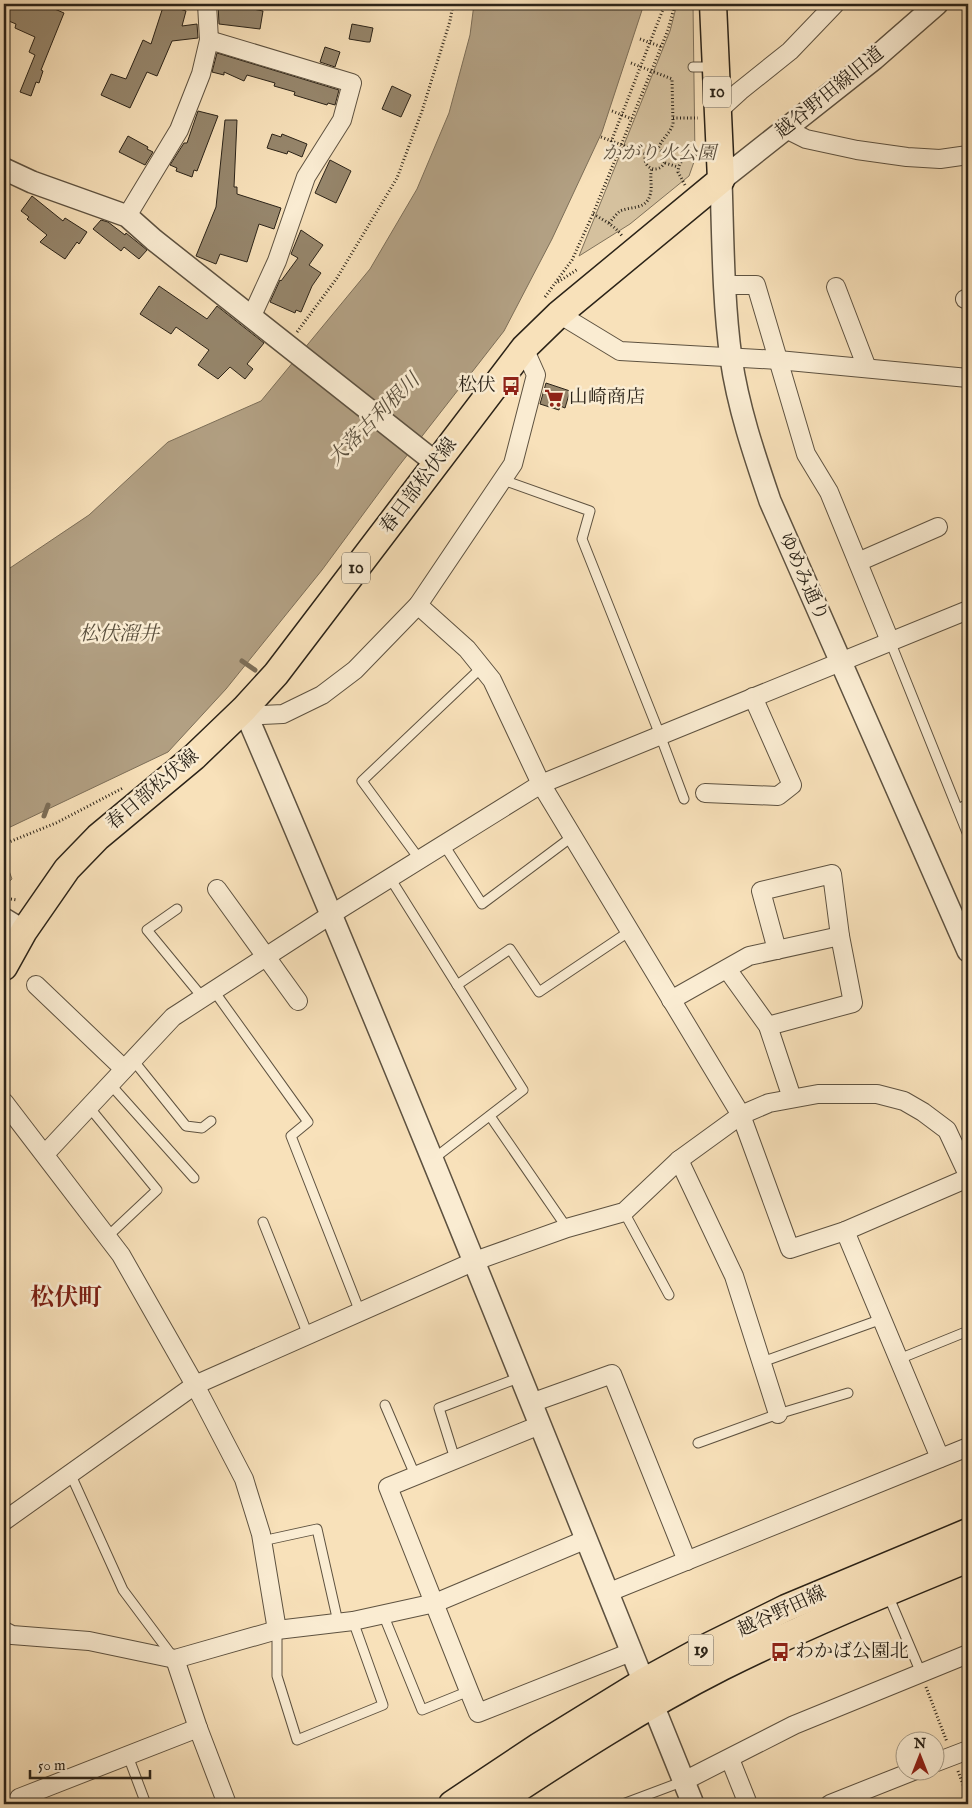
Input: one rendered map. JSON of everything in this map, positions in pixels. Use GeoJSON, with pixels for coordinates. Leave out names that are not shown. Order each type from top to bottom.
{"type":"FeatureCollection","features":[{"type":"Feature","properties":{"kind":"main road","name":"10"},"geometry":{"type":"LineString","coordinates":[[713,4],[704,67],[710,115],[720,168]]}},
{"type":"Feature","properties":{"kind":"main road","name":"春日部松伏線"},"geometry":{"type":"LineString","coordinates":[[4,967],[13,919],[98,838],[194,757],[244,709],[276,674],[430,459],[524,348],[720,168]]}},
{"type":"Feature","properties":{"kind":"main road","name":"越谷野田線"},"geometry":{"type":"LineString","coordinates":[[495,1804],[558,1762],[709,1646],[786,1608],[968,1532]]}},
{"type":"Feature","properties":{"kind":"main road","name":"越谷野田線"},"geometry":{"type":"LineString","coordinates":[[452,1804],[538,1746],[648,1694],[721,1668],[886,1592],[968,1559]]}},
{"type":"Feature","properties":{"kind":"street"},"geometry":{"type":"LineString","coordinates":[[127,216],[179,130],[201,74],[210,40],[207,4]]}},
{"type":"Feature","properties":{"kind":"street"},"geometry":{"type":"LineString","coordinates":[[710,115],[790,51],[835,4]]}},
{"type":"Feature","properties":{"kind":"street","name":"越谷野田線旧道"},"geometry":{"type":"LineString","coordinates":[[720,168],[786,129],[874,59],[937,4]]}},
{"type":"Feature","properties":{"kind":"street"},"geometry":{"type":"LineString","coordinates":[[210,40],[352,83],[342,120],[306,177],[277,261],[250,316]]}},
{"type":"Feature","properties":{"kind":"street"},"geometry":{"type":"LineString","coordinates":[[786,129],[806,139],[857,150],[907,157],[940,159],[968,155]]}},
{"type":"Feature","properties":{"kind":"street","name":"ゆめみ通り"},"geometry":{"type":"LineString","coordinates":[[720,168],[725,285],[731,359],[739,400],[748,432],[770,501],[968,951]]}},
{"type":"Feature","properties":{"kind":"street"},"geometry":{"type":"LineString","coordinates":[[4,169],[32,182],[127,216],[154,240],[250,316],[291,344],[430,459]]}},
{"type":"Feature","properties":{"kind":"street"},"geometry":{"type":"LineString","coordinates":[[725,285],[756,285],[806,454],[829,492],[890,641]]}},
{"type":"Feature","properties":{"kind":"street"},"geometry":{"type":"LineString","coordinates":[[836,287],[867,368]]}},
{"type":"Feature","properties":{"kind":"street"},"geometry":{"type":"LineString","coordinates":[[559,314],[620,351],[731,359],[778,360],[968,378]]}},
{"type":"Feature","properties":{"kind":"street"},"geometry":{"type":"LineString","coordinates":[[244,709],[262,715],[283,714],[322,695],[355,670],[418,605],[513,464],[536,375],[524,348]]}},
{"type":"Feature","properties":{"kind":"street"},"geometry":{"type":"LineString","coordinates":[[858,562],[938,527]]}},
{"type":"Feature","properties":{"kind":"street"},"geometry":{"type":"LineString","coordinates":[[4,1521],[195,1385],[475,1261],[567,1228],[624,1212],[679,1160],[741,1115],[769,1103],[818,1094],[877,1094],[904,1101],[948,1130],[968,1177],[845,1231],[790,1249],[741,1115],[541,784],[492,680],[467,649],[418,605]]}},
{"type":"Feature","properties":{"kind":"street"},"geometry":{"type":"LineString","coordinates":[[45,1154],[173,1017],[332,914],[541,784],[968,610]]}},
{"type":"Feature","properties":{"kind":"street"},"geometry":{"type":"LineString","coordinates":[[705,793],[778,796],[792,785],[753,697]]}},
{"type":"Feature","properties":{"kind":"street"},"geometry":{"type":"LineString","coordinates":[[244,709],[332,914],[475,1261],[693,1804]]}},
{"type":"Feature","properties":{"kind":"street"},"geometry":{"type":"LineString","coordinates":[[768,1026],[853,1003],[840,936],[832,874],[761,890],[777,950]]}},
{"type":"Feature","properties":{"kind":"street"},"geometry":{"type":"LineString","coordinates":[[218,889],[298,1001]]}},
{"type":"Feature","properties":{"kind":"street"},"geometry":{"type":"LineString","coordinates":[[671,1000],[749,956],[840,936]]}},
{"type":"Feature","properties":{"kind":"street"},"geometry":{"type":"LineString","coordinates":[[727,969],[768,1026],[792,1098]]}},
{"type":"Feature","properties":{"kind":"street"},"geometry":{"type":"LineString","coordinates":[[36,985],[129,1064]]}},
{"type":"Feature","properties":{"kind":"street"},"geometry":{"type":"LineString","coordinates":[[4,1102],[121,1255],[195,1385],[244,1479],[262,1541],[277,1630]]}},
{"type":"Feature","properties":{"kind":"street"},"geometry":{"type":"LineString","coordinates":[[679,1160],[734,1276],[778,1414]]}},
{"type":"Feature","properties":{"kind":"street"},"geometry":{"type":"LineString","coordinates":[[845,1231],[940,1458]]}},
{"type":"Feature","properties":{"kind":"street"},"geometry":{"type":"LineString","coordinates":[[531,1403],[612,1374],[687,1561]]}},
{"type":"Feature","properties":{"kind":"street"},"geometry":{"type":"LineString","coordinates":[[540,1425],[388,1487],[469,1691],[478,1713],[631,1652]]}},
{"type":"Feature","properties":{"kind":"street"},"geometry":{"type":"LineString","coordinates":[[607,1593],[968,1447]]}},
{"type":"Feature","properties":{"kind":"street"},"geometry":{"type":"LineString","coordinates":[[4,1631],[12,1635],[89,1641],[175,1659],[277,1630],[346,1622],[435,1603],[587,1540]]}},
{"type":"Feature","properties":{"kind":"street"},"geometry":{"type":"LineString","coordinates":[[684,1781],[794,1725],[968,1654]]}},
{"type":"Feature","properties":{"kind":"street"},"geometry":{"type":"LineString","coordinates":[[175,1659],[198,1728],[227,1804]]}},
{"type":"Feature","properties":{"kind":"street"},"geometry":{"type":"LineString","coordinates":[[22,1804],[19,1798],[198,1728]]}},
{"type":"Feature","properties":{"kind":"street"},"geometry":{"type":"LineString","coordinates":[[944,1759],[960,1753]]}},
{"type":"Feature","properties":{"kind":"street"},"geometry":{"type":"LineString","coordinates":[[730,1759],[748,1804]]}},
{"type":"Feature","properties":{"kind":"street"},"geometry":{"type":"LineString","coordinates":[[830,1804],[894,1779]]}},
{"type":"Feature","properties":{"kind":"lane"},"geometry":{"type":"LineString","coordinates":[[503,480],[590,511],[582,539],[684,799]]}},
{"type":"Feature","properties":{"kind":"lane"},"geometry":{"type":"LineString","coordinates":[[890,641],[968,835]]}},
{"type":"Feature","properties":{"kind":"lane"},"geometry":{"type":"LineString","coordinates":[[420,860],[362,781],[481,668]]}},
{"type":"Feature","properties":{"kind":"lane"},"geometry":{"type":"LineString","coordinates":[[958,809],[968,804]]}},
{"type":"Feature","properties":{"kind":"lane"},"geometry":{"type":"LineString","coordinates":[[444,845],[482,904],[573,836]]}},
{"type":"Feature","properties":{"kind":"lane"},"geometry":{"type":"LineString","coordinates":[[390,878],[523,1090],[432,1160]]}},
{"type":"Feature","properties":{"kind":"lane"},"geometry":{"type":"LineString","coordinates":[[177,910],[147,930],[209,994],[308,1122],[291,1136],[360,1312]]}},
{"type":"Feature","properties":{"kind":"lane"},"geometry":{"type":"LineString","coordinates":[[456,985],[510,949],[539,992],[630,930]]}},
{"type":"Feature","properties":{"kind":"lane"},"geometry":{"type":"LineString","coordinates":[[129,1064],[186,1126],[202,1128],[211,1121]]}},
{"type":"Feature","properties":{"kind":"lane"},"geometry":{"type":"LineString","coordinates":[[110,1084],[194,1178]]}},
{"type":"Feature","properties":{"kind":"lane"},"geometry":{"type":"LineString","coordinates":[[89,1107],[156,1190],[107,1237]]}},
{"type":"Feature","properties":{"kind":"lane"},"geometry":{"type":"LineString","coordinates":[[490,1116],[567,1228]]}},
{"type":"Feature","properties":{"kind":"lane"},"geometry":{"type":"LineString","coordinates":[[624,1212],[669,1295]]}},
{"type":"Feature","properties":{"kind":"lane"},"geometry":{"type":"LineString","coordinates":[[263,1222],[308,1335]]}},
{"type":"Feature","properties":{"kind":"lane"},"geometry":{"type":"LineString","coordinates":[[762,1362],[882,1319]]}},
{"type":"Feature","properties":{"kind":"lane"},"geometry":{"type":"LineString","coordinates":[[899,1359],[968,1331]]}},
{"type":"Feature","properties":{"kind":"lane"},"geometry":{"type":"LineString","coordinates":[[456,1459],[439,1408],[521,1377]]}},
{"type":"Feature","properties":{"kind":"lane"},"geometry":{"type":"LineString","coordinates":[[698,1443],[778,1414],[848,1393]]}},
{"type":"Feature","properties":{"kind":"lane"},"geometry":{"type":"LineString","coordinates":[[385,1404],[415,1475]]}},
{"type":"Feature","properties":{"kind":"lane"},"geometry":{"type":"LineString","coordinates":[[70,1473],[123,1590],[175,1659]]}},
{"type":"Feature","properties":{"kind":"lane"},"geometry":{"type":"LineString","coordinates":[[262,1541],[318,1529],[346,1622],[383,1705],[297,1740],[277,1676],[277,1630]]}},
{"type":"Feature","properties":{"kind":"lane"},"geometry":{"type":"LineString","coordinates":[[886,1592],[921,1673]]}},
{"type":"Feature","properties":{"kind":"lane"},"geometry":{"type":"LineString","coordinates":[[383,1614],[422,1710],[469,1691]]}},
{"type":"Feature","properties":{"kind":"lane"},"geometry":{"type":"LineString","coordinates":[[128,1756],[146,1804]]}},
{"type":"Feature","properties":{"kind":"lane"},"geometry":{"type":"LineString","coordinates":[[623,1804],[684,1781]]}},
{"type":"Feature","properties":{"kind":"path"},"geometry":{"type":"LineString","coordinates":[[291,344],[337,278],[397,178],[422,111],[450,21],[453,4]]}},
{"type":"Feature","properties":{"kind":"path"},"geometry":{"type":"LineString","coordinates":[[611,142],[664,4]]}},
{"type":"Feature","properties":{"kind":"path"},"geometry":{"type":"LineString","coordinates":[[572,260],[594,214],[662,47],[675,4]]}},
{"type":"Feature","properties":{"kind":"path"},"geometry":{"type":"LineString","coordinates":[[640,39],[662,47]]}},
{"type":"Feature","properties":{"kind":"path"},"geometry":{"type":"LineString","coordinates":[[631,63],[672,79],[672,128],[658,149]]}},
{"type":"Feature","properties":{"kind":"path"},"geometry":{"type":"LineString","coordinates":[[612,111],[632,119]]}},
{"type":"Feature","properties":{"kind":"path"},"geometry":{"type":"LineString","coordinates":[[673,118],[710,115]]}},
{"type":"Feature","properties":{"kind":"path"},"geometry":{"type":"LineString","coordinates":[[601,137],[646,154]]}},
{"type":"Feature","properties":{"kind":"path"},"geometry":{"type":"LineString","coordinates":[[646,154],[651,150],[658,149],[665,155],[665,163]]}},
{"type":"Feature","properties":{"kind":"path"},"geometry":{"type":"LineString","coordinates":[[646,154],[647,164],[652,168],[658,168],[665,163]]}},
{"type":"Feature","properties":{"kind":"path"},"geometry":{"type":"LineString","coordinates":[[692,184],[687,188],[679,177],[678,167],[680,162],[688,156],[720,168]]}},
{"type":"Feature","properties":{"kind":"path"},"geometry":{"type":"LineString","coordinates":[[665,163],[678,167]]}},
{"type":"Feature","properties":{"kind":"path"},"geometry":{"type":"LineString","coordinates":[[609,223],[622,210],[644,205],[650,198],[652,187],[650,174],[652,168]]}},
{"type":"Feature","properties":{"kind":"path"},"geometry":{"type":"LineString","coordinates":[[594,214],[616,228],[624,239]]}},
{"type":"Feature","properties":{"kind":"path"},"geometry":{"type":"LineString","coordinates":[[555,284],[580,268]]}},
{"type":"Feature","properties":{"kind":"path"},"geometry":{"type":"LineString","coordinates":[[4,844],[56,823],[119,789],[127,788]]}},
{"type":"Feature","properties":{"kind":"path"},"geometry":{"type":"LineString","coordinates":[[4,898],[22,900]]}},
{"type":"Feature","properties":{"kind":"path"},"geometry":{"type":"LineString","coordinates":[[13,919],[17,900]]}},
{"type":"Feature","properties":{"kind":"path"},"geometry":{"type":"LineString","coordinates":[[921,1673],[960,1753],[968,1798]]}},
{"type":"Feature","properties":{"kind":"green space","name":"かがり火公園"},"geometry":{"type":"Polygon","coordinates":[[[677,4],[693,4],[695,159],[689,176],[630,224],[579,256],[670,31],[677,4]]]}},
{"type":"Feature","properties":{"kind":"green space"},"geometry":{"type":"Polygon","coordinates":[[[4,861],[12,879],[4,886],[4,861]]]}},
{"type":"Feature","properties":{"kind":"water","name":"松伏溜井"},"geometry":{"type":"Polygon","coordinates":[[[474,4],[644,4],[602,132],[552,239],[504,331],[398,467],[322,570],[226,689],[168,752],[4,830],[4,572],[89,515],[168,442],[261,401],[370,269],[417,189],[449,113],[470,35],[474,4]]]}},
{"type":"Feature","properties":{"kind":"building"},"geometry":{"type":"Polygon","coordinates":[[[6,4],[43,4],[64,13],[41,70],[43,71],[39,83],[36,82],[31,96],[20,92],[35,55],[29,52],[35,37],[15,28],[16,24],[4,19],[6,4]]]}},
{"type":"Feature","properties":{"kind":"building"},"geometry":{"type":"Polygon","coordinates":[[[164,4],[186,11],[182,26],[197,24],[198,38],[172,41],[157,76],[147,72],[130,108],[101,95],[111,74],[126,79],[143,40],[151,44],[164,4]]]}},
{"type":"Feature","properties":{"kind":"building"},"geometry":{"type":"Polygon","coordinates":[[[218,4],[228,4],[263,11],[260,29],[219,24],[218,4]]]}},
{"type":"Feature","properties":{"kind":"building"},"geometry":{"type":"Polygon","coordinates":[[[352,24],[373,28],[370,42],[349,39],[352,24]]]}},
{"type":"Feature","properties":{"kind":"building"},"geometry":{"type":"Polygon","coordinates":[[[325,47],[340,52],[335,67],[320,62],[325,47]]]}},
{"type":"Feature","properties":{"kind":"building"},"geometry":{"type":"Polygon","coordinates":[[[217,53],[339,90],[335,105],[328,103],[327,105],[294,95],[295,92],[274,86],[275,83],[247,75],[244,81],[224,72],[224,75],[212,72],[217,53]]]}},
{"type":"Feature","properties":{"kind":"building"},"geometry":{"type":"Polygon","coordinates":[[[392,86],[411,95],[401,117],[382,109],[392,86]]]}},
{"type":"Feature","properties":{"kind":"building"},"geometry":{"type":"Polygon","coordinates":[[[198,111],[218,116],[197,171],[194,170],[192,177],[176,171],[177,168],[170,165],[184,143],[187,143],[198,111]]]}},
{"type":"Feature","properties":{"kind":"building"},"geometry":{"type":"Polygon","coordinates":[[[225,120],[237,120],[234,187],[237,187],[237,194],[281,208],[274,229],[259,224],[247,262],[220,254],[216,264],[196,256],[216,207],[225,120]]]}},
{"type":"Feature","properties":{"kind":"building"},"geometry":{"type":"Polygon","coordinates":[[[272,134],[281,137],[282,134],[307,144],[302,157],[288,151],[287,154],[267,148],[272,134]]]}},
{"type":"Feature","properties":{"kind":"building"},"geometry":{"type":"Polygon","coordinates":[[[128,136],[148,147],[147,149],[153,152],[145,165],[119,152],[128,136]]]}},
{"type":"Feature","properties":{"kind":"building"},"geometry":{"type":"Polygon","coordinates":[[[330,160],[351,171],[336,203],[315,193],[330,160]]]}},
{"type":"Feature","properties":{"kind":"building"},"geometry":{"type":"Polygon","coordinates":[[[32,196],[63,221],[65,218],[87,232],[65,259],[40,242],[47,235],[27,219],[29,217],[21,211],[32,196]]]}},
{"type":"Feature","properties":{"kind":"building"},"geometry":{"type":"Polygon","coordinates":[[[101,220],[108,222],[125,235],[126,233],[147,250],[139,259],[124,247],[121,251],[93,229],[101,220]]]}},
{"type":"Feature","properties":{"kind":"building"},"geometry":{"type":"Polygon","coordinates":[[[301,230],[323,245],[309,265],[321,273],[312,286],[301,312],[296,310],[295,313],[270,302],[280,280],[298,258],[291,254],[301,230]]]}},
{"type":"Feature","properties":{"kind":"building"},"geometry":{"type":"Polygon","coordinates":[[[159,286],[207,319],[217,306],[264,343],[247,364],[253,369],[245,379],[230,367],[218,379],[198,365],[209,350],[176,327],[171,334],[140,314],[159,286]]]}},
{"type":"Feature","properties":{"kind":"building"},"geometry":{"type":"Polygon","coordinates":[[[546,383],[570,391],[565,408],[560,406],[559,410],[540,404],[546,383]]]}},
{"type":"Feature","properties":{"kind":"waterway"},"geometry":{"type":"LineString","coordinates":[[242,661],[255,670]]}},
{"type":"Feature","properties":{"kind":"waterway"},"geometry":{"type":"LineString","coordinates":[[44,816],[48,805]]}},
{"type":"Feature","properties":{"kind":"place","name":"松伏"},"geometry":{"type":"Point","coordinates":[511,386]}},
{"type":"Feature","properties":{"kind":"place","name":"山崎商店"},"geometry":{"type":"Point","coordinates":[554,398]}},
{"type":"Feature","properties":{"kind":"place","name":"わかば公園北"},"geometry":{"type":"Point","coordinates":[780,1652]}},
{"type":"Feature","properties":{"kind":"district","name":"松伏町"},"geometry":{"type":"Point","coordinates":[66,1298]}},
{"type":"Feature","properties":{"kind":"water label","name":"大落古利根川"},"geometry":{"type":"Point","coordinates":[374,420]}}]}
